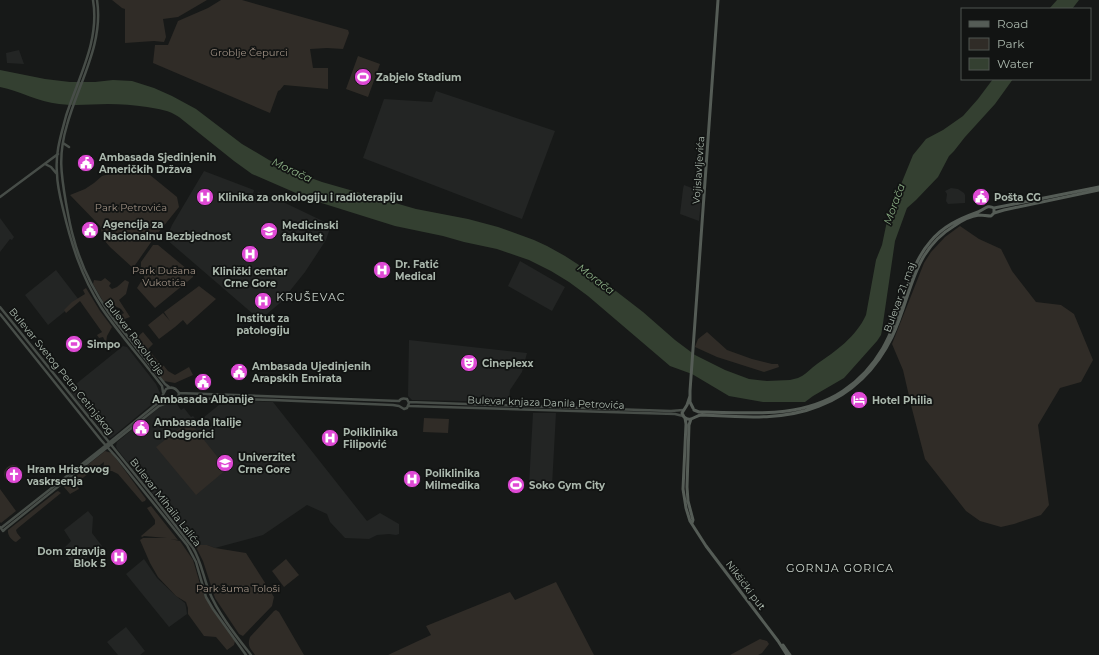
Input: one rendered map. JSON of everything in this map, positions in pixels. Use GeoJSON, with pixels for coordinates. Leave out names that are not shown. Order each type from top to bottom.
{"type":"FeatureCollection","features":[{"type":"Feature","properties":{"kind":"main road"},"geometry":{"type":"LineString","coordinates":[[93,0],[95,22],[94,41]]}},
{"type":"Feature","properties":{"kind":"main road"},"geometry":{"type":"LineString","coordinates":[[70,112],[99,23],[97,0]]}},
{"type":"Feature","properties":{"kind":"main road","name":"Vojislavljevića"},"geometry":{"type":"LineString","coordinates":[[690,396],[718,0]]}},
{"type":"Feature","properties":{"kind":"main road","name":"Bulevar Revolucije"},"geometry":{"type":"LineString","coordinates":[[70,112],[61,151],[61,167],[62,181],[76,248],[98,296],[111,316],[169,388]]}},
{"type":"Feature","properties":{"kind":"main road","name":"Bulevar Revolucije"},"geometry":{"type":"LineString","coordinates":[[70,112],[60,139],[57,154],[56,173],[69,236],[90,287],[107,316],[162,386],[163,394]]}},
{"type":"Feature","properties":{"kind":"main road"},"geometry":{"type":"LineString","coordinates":[[63,142],[69,147]]}},
{"type":"Feature","properties":{"kind":"main road"},"geometry":{"type":"LineString","coordinates":[[0,197],[61,151]]}},
{"type":"Feature","properties":{"kind":"main road"},"geometry":{"type":"LineString","coordinates":[[44,164],[52,167],[56,173]]}},
{"type":"Feature","properties":{"kind":"main road","name":"Bulevar 21. maj"},"geometry":{"type":"LineString","coordinates":[[694,409],[701,412],[753,415],[809,407],[834,396],[858,380],[876,360],[896,323],[918,260],[926,247],[948,226],[963,217],[985,209],[989,206],[994,208],[1099,188]]}},
{"type":"Feature","properties":{"kind":"main road","name":"Bulevar 21. maj"},"geometry":{"type":"LineString","coordinates":[[693,418],[702,415],[788,415],[813,409],[837,398],[860,381],[874,367],[890,342],[902,314],[920,261],[927,250],[939,237],[957,224],[975,216],[991,216],[1000,210],[1099,188]]}},
{"type":"Feature","properties":{"kind":"main road"},"geometry":{"type":"LineString","coordinates":[[994,208],[994,213]]}},
{"type":"Feature","properties":{"kind":"main road"},"geometry":{"type":"LineString","coordinates":[[985,209],[984,212],[986,216]]}},
{"type":"Feature","properties":{"kind":"main road","name":"Bulevar Svetog Petra Cetinjskog"},"geometry":{"type":"LineString","coordinates":[[0,307],[110,444]]}},
{"type":"Feature","properties":{"kind":"main road","name":"Bulevar Svetog Petra Cetinjskog"},"geometry":{"type":"LineString","coordinates":[[0,314],[106,447]]}},
{"type":"Feature","properties":{"kind":"main road"},"geometry":{"type":"LineString","coordinates":[[106,447],[3,531],[0,527],[106,447],[110,444],[159,406],[173,403],[177,400],[179,397],[178,393],[174,388],[166,389],[159,402],[110,444]]}},
{"type":"Feature","properties":{"kind":"main road","name":"Bulevar knjaza Danila Petrovića"},"geometry":{"type":"LineString","coordinates":[[178,393],[399,401],[404,398],[409,402],[671,411],[684,409]]}},
{"type":"Feature","properties":{"kind":"main road"},"geometry":{"type":"LineString","coordinates":[[163,394],[164,399],[168,403]]}},
{"type":"Feature","properties":{"kind":"main road"},"geometry":{"type":"LineString","coordinates":[[690,396],[690,402],[695,413],[693,418],[688,420],[684,417],[684,409],[690,396]]}},
{"type":"Feature","properties":{"kind":"main road","name":"Bulevar knjaza Danila Petrovića"},"geometry":{"type":"LineString","coordinates":[[177,400],[181,398],[273,400],[394,405],[404,409],[409,406],[675,414],[684,417]]}},
{"type":"Feature","properties":{"kind":"main road"},"geometry":{"type":"LineString","coordinates":[[399,401],[399,406]]}},
{"type":"Feature","properties":{"kind":"main road"},"geometry":{"type":"LineString","coordinates":[[684,409],[689,407],[694,409]]}},
{"type":"Feature","properties":{"kind":"main road","name":"Nikšićki put"},"geometry":{"type":"LineString","coordinates":[[684,417],[686,424],[683,489],[690,521],[706,546],[789,655]]}},
{"type":"Feature","properties":{"kind":"main road","name":"Nikšićki put"},"geometry":{"type":"LineString","coordinates":[[692,523],[693,520],[688,501],[687,487],[689,425],[693,418]]}},
{"type":"Feature","properties":{"kind":"main road","name":"Bulevar Mihaila Lalića"},"geometry":{"type":"LineString","coordinates":[[110,444],[193,548],[197,554],[208,590],[216,606],[251,655]]}},
{"type":"Feature","properties":{"kind":"main road","name":"Bulevar Mihaila Lalića"},"geometry":{"type":"LineString","coordinates":[[106,447],[128,471],[190,550],[196,562],[206,598],[246,655]]}},
{"type":"Feature","properties":{"kind":"shaded area"},"geometry":{"type":"Polygon","coordinates":[[[19,50],[24,64],[7,63],[6,53],[19,50]]]}},
{"type":"Feature","properties":{"kind":"shaded area"},"geometry":{"type":"Polygon","coordinates":[[[436,91],[555,131],[522,219],[363,158],[384,99],[432,102],[436,91]]]}},
{"type":"Feature","properties":{"kind":"shaded area","name":"Klinički centar Crne Gore"},"geometry":{"type":"Polygon","coordinates":[[[204,171],[254,190],[253,194],[257,195],[258,192],[279,200],[331,225],[326,240],[305,272],[281,302],[260,320],[166,239],[172,225],[204,171]]]}},
{"type":"Feature","properties":{"kind":"shaded area"},"geometry":{"type":"Polygon","coordinates":[[[684,185],[702,192],[699,221],[680,214],[684,185]]]}},
{"type":"Feature","properties":{"kind":"shaded area"},"geometry":{"type":"Polygon","coordinates":[[[951,188],[958,189],[964,193],[965,203],[948,204],[946,201],[947,194],[945,191],[951,188]]]}},
{"type":"Feature","properties":{"kind":"shaded area"},"geometry":{"type":"Polygon","coordinates":[[[0,218],[14,237],[12,240],[10,239],[0,252],[0,218]]]}},
{"type":"Feature","properties":{"kind":"shaded area"},"geometry":{"type":"Polygon","coordinates":[[[520,261],[565,287],[552,311],[508,286],[520,261]]]}},
{"type":"Feature","properties":{"kind":"shaded area"},"geometry":{"type":"Polygon","coordinates":[[[56,270],[79,300],[48,325],[25,295],[56,270]]]}},
{"type":"Feature","properties":{"kind":"shaded area"},"geometry":{"type":"Polygon","coordinates":[[[409,340],[527,353],[522,372],[510,390],[509,402],[412,400],[408,396],[409,340]]]}},
{"type":"Feature","properties":{"kind":"shaded area"},"geometry":{"type":"Polygon","coordinates":[[[123,346],[127,347],[156,384],[160,393],[157,400],[110,438],[71,393],[71,388],[123,346]]]}},
{"type":"Feature","properties":{"kind":"shaded area","name":"Univerzitet Crne Gore"},"geometry":{"type":"Polygon","coordinates":[[[225,400],[273,402],[367,521],[380,513],[399,524],[399,534],[377,535],[369,539],[345,538],[330,522],[327,514],[307,505],[263,535],[215,548],[207,545],[198,546],[197,549],[116,446],[117,442],[161,406],[176,403],[181,410],[184,408],[191,417],[193,416],[198,422],[225,400]]]}},
{"type":"Feature","properties":{"kind":"shaded area"},"geometry":{"type":"Polygon","coordinates":[[[533,413],[556,413],[552,486],[529,485],[533,413]]]}},
{"type":"Feature","properties":{"kind":"shaded area"},"geometry":{"type":"Polygon","coordinates":[[[88,511],[93,517],[92,533],[102,546],[75,567],[64,552],[64,548],[71,541],[64,530],[88,511]]]}},
{"type":"Feature","properties":{"kind":"shaded area"},"geometry":{"type":"Polygon","coordinates":[[[144,559],[157,578],[185,603],[187,614],[169,627],[126,574],[144,559]]]}},
{"type":"Feature","properties":{"kind":"shaded area"},"geometry":{"type":"Polygon","coordinates":[[[126,627],[145,651],[140,655],[118,655],[107,642],[126,627]]]}},
{"type":"Feature","properties":{"kind":"green space"},"geometry":{"type":"Polygon","coordinates":[[[112,0],[207,0],[178,17],[163,19],[166,37],[164,42],[154,41],[125,43],[125,9],[112,0]]]}},
{"type":"Feature","properties":{"kind":"green space","name":"Groblje Čepurci"},"geometry":{"type":"Polygon","coordinates":[[[221,0],[242,0],[348,30],[349,33],[343,49],[310,49],[313,68],[328,68],[328,89],[284,85],[278,91],[270,113],[153,63],[155,45],[168,45],[178,21],[208,8],[221,0]]]}},
{"type":"Feature","properties":{"kind":"green space","name":"Zabjelo Stadium"},"geometry":{"type":"Polygon","coordinates":[[[358,56],[380,64],[368,97],[346,89],[358,56]]]}},
{"type":"Feature","properties":{"kind":"green space","name":"Park Petrovića"},"geometry":{"type":"Polygon","coordinates":[[[139,166],[177,197],[179,207],[154,238],[133,268],[110,247],[104,240],[100,226],[70,195],[85,189],[102,176],[139,166]]]}},
{"type":"Feature","properties":{"kind":"green space"},"geometry":{"type":"Polygon","coordinates":[[[960,226],[979,239],[1001,249],[1012,271],[1036,302],[1061,305],[1074,314],[1093,360],[1081,382],[1060,388],[1038,425],[1049,505],[1041,515],[1001,527],[980,521],[966,511],[925,459],[903,370],[892,344],[924,263],[931,252],[945,237],[960,226]]]}},
{"type":"Feature","properties":{"kind":"green space","name":"Park Dušana Vukotića"},"geometry":{"type":"Polygon","coordinates":[[[153,245],[158,245],[193,274],[193,277],[155,308],[137,288],[144,277],[145,271],[141,267],[141,262],[153,245]]]}},
{"type":"Feature","properties":{"kind":"green space"},"geometry":{"type":"Polygon","coordinates":[[[105,278],[111,283],[109,286],[112,289],[117,287],[125,280],[129,282],[126,294],[119,300],[130,317],[122,320],[119,319],[118,316],[124,313],[121,309],[115,306],[113,299],[104,303],[93,284],[94,280],[101,281],[105,278]]]}},
{"type":"Feature","properties":{"kind":"green space","name":"Park Dušana Vukotića"},"geometry":{"type":"Polygon","coordinates":[[[199,286],[216,299],[187,325],[183,320],[159,339],[148,325],[163,313],[170,321],[164,312],[199,286]]]}},
{"type":"Feature","properties":{"kind":"green space"},"geometry":{"type":"Polygon","coordinates":[[[86,288],[112,327],[107,336],[106,343],[103,337],[99,338],[97,335],[102,332],[80,301],[66,313],[64,310],[72,302],[85,294],[83,290],[86,288]]]}},
{"type":"Feature","properties":{"kind":"green space"},"geometry":{"type":"Polygon","coordinates":[[[143,332],[153,344],[148,349],[161,365],[175,375],[189,367],[193,375],[175,383],[164,381],[136,345],[138,338],[143,332]]]}},
{"type":"Feature","properties":{"kind":"green space"},"geometry":{"type":"Polygon","coordinates":[[[707,332],[727,350],[752,359],[778,364],[779,367],[764,372],[717,357],[695,347],[698,339],[707,332]]]}},
{"type":"Feature","properties":{"kind":"green space"},"geometry":{"type":"Polygon","coordinates":[[[424,418],[449,419],[448,433],[423,432],[424,418]]]}},
{"type":"Feature","properties":{"kind":"green space"},"geometry":{"type":"Polygon","coordinates":[[[189,421],[227,469],[196,495],[156,447],[189,421]]]}},
{"type":"Feature","properties":{"kind":"green space"},"geometry":{"type":"Polygon","coordinates":[[[105,451],[112,453],[146,499],[145,501],[142,502],[118,474],[112,471],[103,471],[104,462],[76,483],[79,489],[70,494],[64,487],[64,484],[105,451]]]}},
{"type":"Feature","properties":{"kind":"green space"},"geometry":{"type":"Polygon","coordinates":[[[13,465],[19,468],[22,474],[19,480],[13,483],[7,480],[4,474],[7,468],[13,465]]]}},
{"type":"Feature","properties":{"kind":"green space"},"geometry":{"type":"Polygon","coordinates":[[[0,489],[16,511],[1,523],[0,522],[0,489]]]}},
{"type":"Feature","properties":{"kind":"green space"},"geometry":{"type":"Polygon","coordinates":[[[58,491],[61,493],[16,530],[21,538],[16,542],[11,539],[8,534],[8,530],[58,491]]]}},
{"type":"Feature","properties":{"kind":"green space","name":"Park šuma Tološi"},"geometry":{"type":"Polygon","coordinates":[[[151,506],[178,540],[170,539],[180,541],[193,560],[201,587],[207,599],[235,641],[234,645],[227,650],[216,637],[204,636],[188,614],[186,602],[176,596],[158,577],[150,563],[140,540],[143,538],[167,538],[141,536],[155,524],[155,520],[147,508],[151,506]]]}},
{"type":"Feature","properties":{"kind":"green space","name":"Park šuma Tološi"},"geometry":{"type":"Polygon","coordinates":[[[200,545],[246,553],[274,597],[272,606],[243,636],[239,634],[215,598],[203,561],[197,549],[200,545]]]}},
{"type":"Feature","properties":{"kind":"green space"},"geometry":{"type":"Polygon","coordinates":[[[286,559],[299,575],[284,587],[272,571],[286,559]]]}},
{"type":"Feature","properties":{"kind":"green space"},"geometry":{"type":"Polygon","coordinates":[[[556,582],[594,655],[388,655],[431,635],[426,626],[510,592],[515,600],[556,582]]]}},
{"type":"Feature","properties":{"kind":"green space"},"geometry":{"type":"Polygon","coordinates":[[[276,610],[279,612],[304,655],[255,655],[250,649],[250,637],[276,610]]]}},
{"type":"Feature","properties":{"kind":"green space"},"geometry":{"type":"Polygon","coordinates":[[[760,639],[767,641],[769,644],[762,653],[758,655],[730,655],[760,639]]]}},
{"type":"Feature","properties":{"kind":"water"},"geometry":{"type":"Polygon","coordinates":[[[1057,0],[1079,0],[1073,8],[1050,8],[1057,0]]]}},
{"type":"Feature","properties":{"kind":"water","name":"Morača"},"geometry":{"type":"Polygon","coordinates":[[[0,70],[45,79],[70,82],[113,80],[132,81],[154,88],[196,109],[242,144],[289,170],[322,182],[416,209],[468,219],[498,227],[547,246],[599,278],[695,355],[725,370],[749,379],[767,381],[790,380],[802,376],[838,349],[857,330],[866,315],[876,260],[882,245],[887,221],[913,155],[926,139],[943,130],[963,116],[992,80],[1012,80],[995,104],[949,156],[938,177],[907,208],[895,241],[881,335],[844,378],[805,402],[763,402],[729,396],[692,374],[670,366],[588,296],[551,271],[529,260],[497,249],[395,226],[312,200],[252,174],[179,117],[168,111],[128,105],[65,105],[51,103],[0,87],[0,70]]]}},
{"type":"Feature","properties":{"kind":"place","name":"Zabjelo Stadium"},"geometry":{"type":"Point","coordinates":[363,77]}},
{"type":"Feature","properties":{"kind":"place","name":"Ambasada Sjedinjenih Američkih Država"},"geometry":{"type":"Point","coordinates":[86,163]}},
{"type":"Feature","properties":{"kind":"place","name":"Klinika za onkologiju i radioterapiju"},"geometry":{"type":"Point","coordinates":[205,197]}},
{"type":"Feature","properties":{"kind":"place","name":"Pošta CG"},"geometry":{"type":"Point","coordinates":[981,197]}},
{"type":"Feature","properties":{"kind":"place","name":"Agencija za Nacionalnu Bezbjednost"},"geometry":{"type":"Point","coordinates":[90,230]}},
{"type":"Feature","properties":{"kind":"place","name":"Medicinski fakultet"},"geometry":{"type":"Point","coordinates":[269,231]}},
{"type":"Feature","properties":{"kind":"place","name":"Klinički centar Crne Gore"},"geometry":{"type":"Point","coordinates":[250,254]}},
{"type":"Feature","properties":{"kind":"place","name":"Dr. Fatić Medical"},"geometry":{"type":"Point","coordinates":[382,270]}},
{"type":"Feature","properties":{"kind":"place","name":"Institut za patologiju"},"geometry":{"type":"Point","coordinates":[263,301]}},
{"type":"Feature","properties":{"kind":"place","name":"Simpo"},"geometry":{"type":"Point","coordinates":[74,344]}},
{"type":"Feature","properties":{"kind":"place","name":"Cineplexx"},"geometry":{"type":"Point","coordinates":[469,363]}},
{"type":"Feature","properties":{"kind":"place","name":"Ambasada Ujedinjenih Arapskih Emirata"},"geometry":{"type":"Point","coordinates":[239,372]}},
{"type":"Feature","properties":{"kind":"place","name":"Ambasada Albanije"},"geometry":{"type":"Point","coordinates":[203,382]}},
{"type":"Feature","properties":{"kind":"place","name":"Hotel Philia"},"geometry":{"type":"Point","coordinates":[859,400]}},
{"type":"Feature","properties":{"kind":"place","name":"Ambasada Italije u Podgorici"},"geometry":{"type":"Point","coordinates":[141,428]}},
{"type":"Feature","properties":{"kind":"place","name":"Poliklinika Filipović"},"geometry":{"type":"Point","coordinates":[330,438]}},
{"type":"Feature","properties":{"kind":"place","name":"Univerzitet Crne Gore"},"geometry":{"type":"Point","coordinates":[225,463]}},
{"type":"Feature","properties":{"kind":"place","name":"Hram Hristovog vaskrsenja"},"geometry":{"type":"Point","coordinates":[14,475]}},
{"type":"Feature","properties":{"kind":"place","name":"Poliklinika Milmedika"},"geometry":{"type":"Point","coordinates":[412,479]}},
{"type":"Feature","properties":{"kind":"place","name":"Soko Gym City"},"geometry":{"type":"Point","coordinates":[516,485]}},
{"type":"Feature","properties":{"kind":"place","name":"Dom zdravlja Blok 5"},"geometry":{"type":"Point","coordinates":[119,557]}},
{"type":"Feature","properties":{"kind":"district","name":"KRUŠEVAC"},"geometry":{"type":"Point","coordinates":[311,297]}},
{"type":"Feature","properties":{"kind":"district","name":"GORNJA GORICA"},"geometry":{"type":"Point","coordinates":[840,568]}}]}
